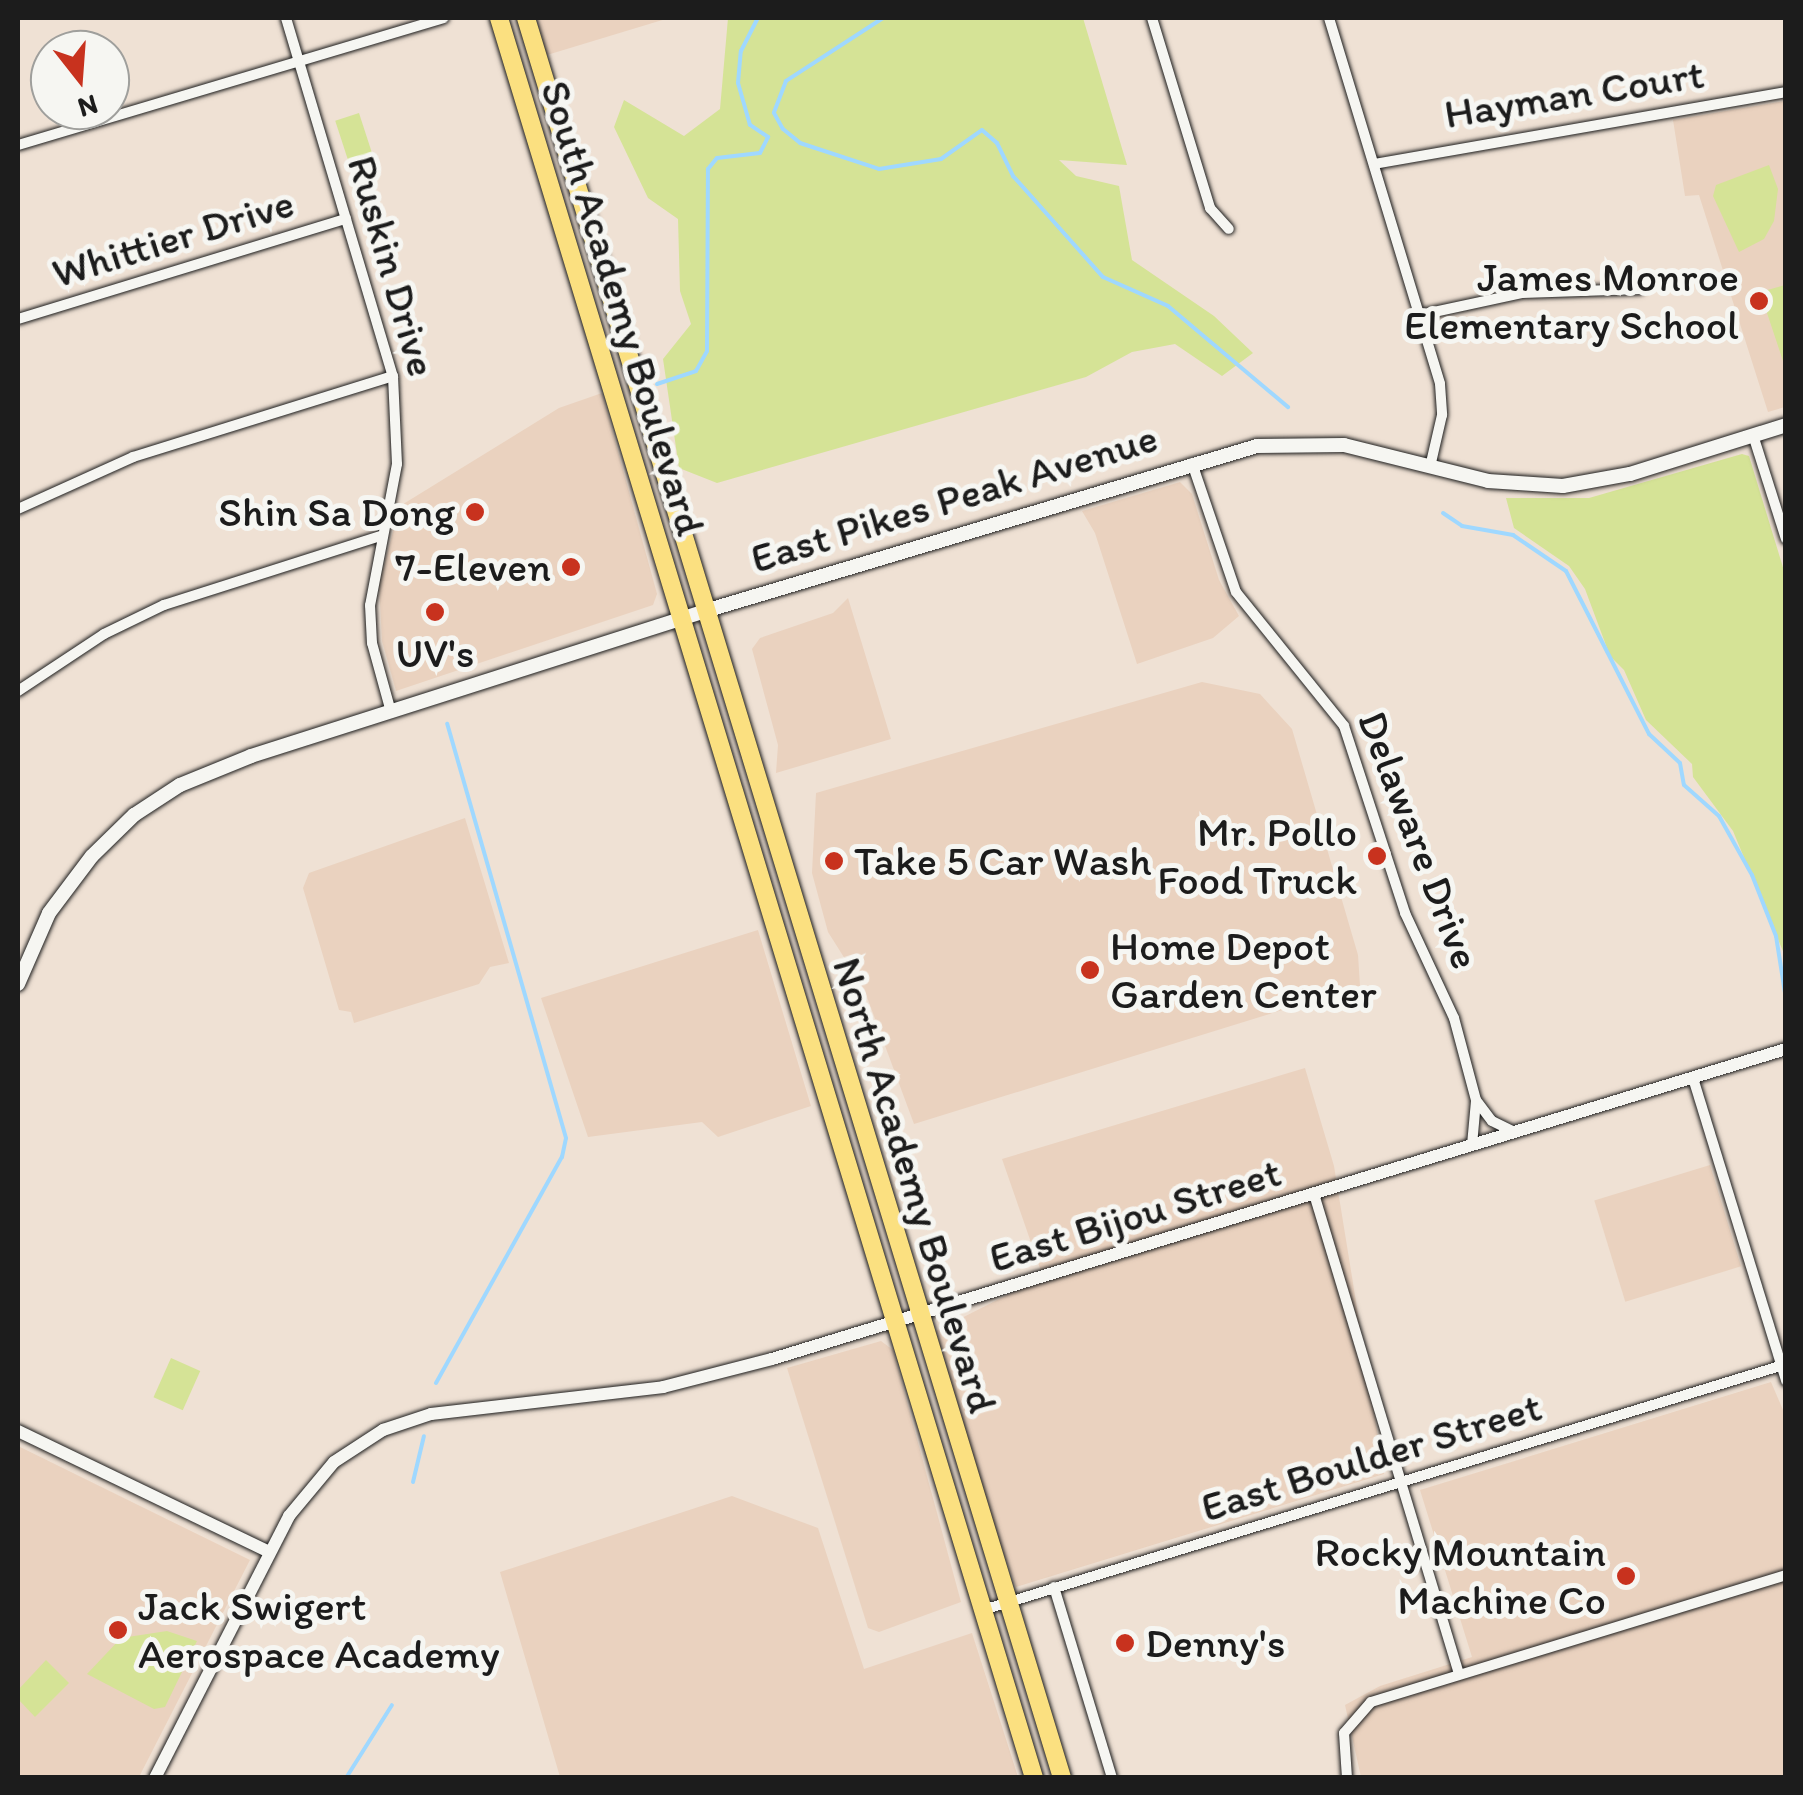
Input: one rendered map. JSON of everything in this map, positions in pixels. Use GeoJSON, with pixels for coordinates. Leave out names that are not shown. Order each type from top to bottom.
{"type":"FeatureCollection","features":[{"type":"Feature","properties":{"kind":"highway","name":"South Academy Boulevard"},"geometry":{"type":"LineString","coordinates":[[498,18],[681,619]]}},
{"type":"Feature","properties":{"kind":"highway","name":"South Academy Boulevard"},"geometry":{"type":"LineString","coordinates":[[526,18],[705,611]]}},
{"type":"Feature","properties":{"kind":"highway","name":"North Academy Boulevard"},"geometry":{"type":"LineString","coordinates":[[705,611],[917,1316],[1062,1778]]}},
{"type":"Feature","properties":{"kind":"highway","name":"North Academy Boulevard"},"geometry":{"type":"LineString","coordinates":[[681,619],[892,1323],[1034,1778]]}},
{"type":"Feature","properties":{"kind":"main road","name":"East Pikes Peak Avenue"},"geometry":{"type":"LineString","coordinates":[[18,984],[50,912],[92,856],[134,815],[211,770],[705,611],[1192,462],[1310,443],[1364,448],[1510,485],[1574,485],[1786,425]]}},
{"type":"Feature","properties":{"kind":"street","name":"Ruskin Drive"},"geometry":{"type":"LineString","coordinates":[[286,18],[393,376],[397,464],[370,576],[370,626],[391,712]]}},
{"type":"Feature","properties":{"kind":"street"},"geometry":{"type":"LineString","coordinates":[[18,145],[442,18]]}},
{"type":"Feature","properties":{"kind":"street"},"geometry":{"type":"LineString","coordinates":[[1152,18],[1210,208],[1229,229]]}},
{"type":"Feature","properties":{"kind":"street"},"geometry":{"type":"LineString","coordinates":[[1329,18],[1420,315],[1442,401],[1430,467]]}},
{"type":"Feature","properties":{"kind":"street","name":"Hayman Court"},"geometry":{"type":"LineString","coordinates":[[1374,164],[1786,92]]}},
{"type":"Feature","properties":{"kind":"street","name":"Whittier Drive"},"geometry":{"type":"LineString","coordinates":[[18,319],[346,218]]}},
{"type":"Feature","properties":{"kind":"street"},"geometry":{"type":"LineString","coordinates":[[1420,315],[1522,293],[1640,290]]}},
{"type":"Feature","properties":{"kind":"street"},"geometry":{"type":"LineString","coordinates":[[18,509],[100,469],[393,376]]}},
{"type":"Feature","properties":{"kind":"street"},"geometry":{"type":"LineString","coordinates":[[1753,435],[1786,539]]}},
{"type":"Feature","properties":{"kind":"street","name":"Delaware Drive"},"geometry":{"type":"LineString","coordinates":[[1192,462],[1236,592],[1323,692],[1352,743],[1404,913],[1454,1018],[1476,1100],[1472,1145]]}},
{"type":"Feature","properties":{"kind":"street"},"geometry":{"type":"LineString","coordinates":[[18,691],[104,634],[164,606],[380,536]]}},
{"type":"Feature","properties":{"kind":"street","name":"East Bijou Street"},"geometry":{"type":"LineString","coordinates":[[156,1778],[269,1552],[310,1485],[357,1444],[395,1425],[431,1414],[663,1387],[917,1316],[1786,1049]]}},
{"type":"Feature","properties":{"kind":"street"},"geometry":{"type":"LineString","coordinates":[[1693,1078],[1786,1381]]}},
{"type":"Feature","properties":{"kind":"street"},"geometry":{"type":"LineString","coordinates":[[1476,1100],[1492,1122],[1515,1132]]}},
{"type":"Feature","properties":{"kind":"street"},"geometry":{"type":"LineString","coordinates":[[1314,1194],[1460,1674]]}},
{"type":"Feature","properties":{"kind":"street","name":"East Boulder Street"},"geometry":{"type":"LineString","coordinates":[[981,1610],[1780,1366]]}},
{"type":"Feature","properties":{"kind":"street"},"geometry":{"type":"LineString","coordinates":[[18,1431],[269,1552]]}},
{"type":"Feature","properties":{"kind":"street"},"geometry":{"type":"LineString","coordinates":[[1348,1778],[1340,1745],[1360,1709],[1460,1674],[1786,1575]]}},
{"type":"Feature","properties":{"kind":"street"},"geometry":{"type":"LineString","coordinates":[[1054,1588],[1112,1778]]}},
{"type":"Feature","properties":{"kind":"shaded area"},"geometry":{"type":"Polygon","coordinates":[[[536,18],[669,18],[547,55],[536,18]]]}},
{"type":"Feature","properties":{"kind":"shaded area","name":"James Monroe Elementary School"},"geometry":{"type":"Polygon","coordinates":[[[1785,101],[1785,407],[1768,412],[1699,195],[1685,196],[1673,120],[1785,101]]]}},
{"type":"Feature","properties":{"kind":"shaded area"},"geometry":{"type":"Polygon","coordinates":[[[602,393],[657,594],[653,605],[396,691],[382,641],[379,583],[400,506],[559,408],[602,393]]]}},
{"type":"Feature","properties":{"kind":"shaded area"},"geometry":{"type":"Polygon","coordinates":[[[1180,482],[1192,494],[1219,580],[1239,616],[1213,638],[1137,664],[1095,533],[1082,511],[1180,482]]]}},
{"type":"Feature","properties":{"kind":"shaded area"},"geometry":{"type":"Polygon","coordinates":[[[848,598],[891,739],[776,773],[778,745],[752,649],[760,638],[833,613],[848,598]]]}},
{"type":"Feature","properties":{"kind":"shaded area"},"geometry":{"type":"Polygon","coordinates":[[[1202,682],[1260,694],[1292,729],[1358,955],[1360,986],[914,1124],[864,989],[828,932],[812,873],[816,793],[1202,682]]]}},
{"type":"Feature","properties":{"kind":"shaded area"},"geometry":{"type":"Polygon","coordinates":[[[465,818],[509,963],[490,967],[479,984],[354,1023],[351,1012],[339,1010],[303,888],[309,873],[465,818]]]}},
{"type":"Feature","properties":{"kind":"shaded area"},"geometry":{"type":"Polygon","coordinates":[[[758,930],[811,1106],[718,1137],[702,1122],[588,1137],[541,998],[758,930]]]}},
{"type":"Feature","properties":{"kind":"shaded area"},"geometry":{"type":"Polygon","coordinates":[[[1305,1068],[1334,1166],[1384,1474],[1016,1587],[924,1337],[1043,1277],[1002,1159],[1305,1068]]]}},
{"type":"Feature","properties":{"kind":"shaded area"},"geometry":{"type":"Polygon","coordinates":[[[1710,1165],[1741,1266],[1625,1302],[1594,1200],[1710,1165]]]}},
{"type":"Feature","properties":{"kind":"shaded area"},"geometry":{"type":"Polygon","coordinates":[[[881,1341],[893,1350],[961,1602],[879,1632],[868,1628],[787,1368],[881,1341]]]}},
{"type":"Feature","properties":{"kind":"shaded area"},"geometry":{"type":"Polygon","coordinates":[[[1771,1382],[1786,1417],[1785,1777],[1361,1777],[1345,1705],[1380,1686],[1472,1657],[1420,1490],[1771,1382]]]}},
{"type":"Feature","properties":{"kind":"shaded area","name":"Jack Swigert Aerospace Academy"},"geometry":{"type":"Polygon","coordinates":[[[18,1446],[250,1560],[139,1777],[18,1777],[18,1446]]]}},
{"type":"Feature","properties":{"kind":"shaded area"},"geometry":{"type":"Polygon","coordinates":[[[732,1496],[818,1528],[864,1669],[972,1633],[1018,1777],[560,1777],[500,1572],[732,1496]]]}},
{"type":"Feature","properties":{"kind":"green space"},"geometry":{"type":"Polygon","coordinates":[[[728,18],[1083,18],[1127,165],[1059,160],[1076,176],[1119,186],[1132,260],[1214,316],[1253,353],[1222,376],[1175,344],[1132,352],[1086,377],[717,483],[679,468],[663,359],[691,324],[680,291],[678,219],[648,198],[614,127],[624,100],[684,136],[720,109],[728,18]]]}},
{"type":"Feature","properties":{"kind":"green space"},"geometry":{"type":"Polygon","coordinates":[[[359,113],[378,172],[354,180],[335,121],[359,113]]]}},
{"type":"Feature","properties":{"kind":"green space"},"geometry":{"type":"Polygon","coordinates":[[[1769,165],[1778,189],[1774,221],[1764,239],[1739,252],[1713,196],[1716,185],[1769,165]]]}},
{"type":"Feature","properties":{"kind":"green space"},"geometry":{"type":"Polygon","coordinates":[[[1786,285],[1785,367],[1760,292],[1786,285]]]}},
{"type":"Feature","properties":{"kind":"green space"},"geometry":{"type":"Polygon","coordinates":[[[1742,454],[1749,456],[1785,574],[1785,956],[1733,831],[1693,777],[1692,764],[1646,720],[1624,670],[1610,656],[1585,589],[1569,566],[1514,528],[1506,498],[1589,498],[1742,454]]]}},
{"type":"Feature","properties":{"kind":"green space"},"geometry":{"type":"Polygon","coordinates":[[[171,1358],[200,1371],[183,1410],[154,1397],[171,1358]]]}},
{"type":"Feature","properties":{"kind":"green space"},"geometry":{"type":"Polygon","coordinates":[[[167,1631],[197,1641],[165,1707],[154,1709],[87,1674],[121,1638],[167,1631]]]}},
{"type":"Feature","properties":{"kind":"green space"},"geometry":{"type":"Polygon","coordinates":[[[46,1660],[69,1683],[35,1717],[18,1699],[18,1690],[46,1660]]]}},
{"type":"Feature","properties":{"kind":"waterway"},"geometry":{"type":"LineString","coordinates":[[657,384],[696,371],[707,351],[708,169],[717,158],[760,153],[768,137],[750,125],[738,83],[741,51],[758,18]]}},
{"type":"Feature","properties":{"kind":"waterway"},"geometry":{"type":"LineString","coordinates":[[883,18],[786,81],[774,113],[783,129],[800,143],[879,169],[941,159],[982,130],[997,143],[1013,176],[1103,277],[1168,306],[1288,407]]}},
{"type":"Feature","properties":{"kind":"waterway"},"geometry":{"type":"LineString","coordinates":[[1443,513],[1462,526],[1513,535],[1566,571],[1649,734],[1680,763],[1684,785],[1719,816],[1752,875],[1776,936],[1786,999]]}},
{"type":"Feature","properties":{"kind":"waterway"},"geometry":{"type":"LineString","coordinates":[[436,1383],[562,1157],[566,1138],[447,724]]}},
{"type":"Feature","properties":{"kind":"waterway"},"geometry":{"type":"LineString","coordinates":[[413,1482],[424,1436]]}},
{"type":"Feature","properties":{"kind":"waterway"},"geometry":{"type":"LineString","coordinates":[[346,1778],[392,1705]]}},
{"type":"Feature","properties":{"kind":"place","name":"James Monroe Elementary School"},"geometry":{"type":"Point","coordinates":[1759,301]}},
{"type":"Feature","properties":{"kind":"place","name":"Shin Sa Dong"},"geometry":{"type":"Point","coordinates":[475,512]}},
{"type":"Feature","properties":{"kind":"place","name":"7-Eleven"},"geometry":{"type":"Point","coordinates":[571,567]}},
{"type":"Feature","properties":{"kind":"place","name":"UV's"},"geometry":{"type":"Point","coordinates":[435,612]}},
{"type":"Feature","properties":{"kind":"place","name":"Mr. Pollo Food Truck"},"geometry":{"type":"Point","coordinates":[1377,856]}},
{"type":"Feature","properties":{"kind":"place","name":"Take 5 Car Wash"},"geometry":{"type":"Point","coordinates":[834,861]}},
{"type":"Feature","properties":{"kind":"place","name":"Home Depot Garden Center"},"geometry":{"type":"Point","coordinates":[1090,970]}},
{"type":"Feature","properties":{"kind":"place","name":"Rocky Mountain Machine Co"},"geometry":{"type":"Point","coordinates":[1626,1576]}},
{"type":"Feature","properties":{"kind":"place","name":"Jack Swigert Aerospace Academy"},"geometry":{"type":"Point","coordinates":[118,1630]}},
{"type":"Feature","properties":{"kind":"place","name":"Denny's"},"geometry":{"type":"Point","coordinates":[1125,1643]}}]}
